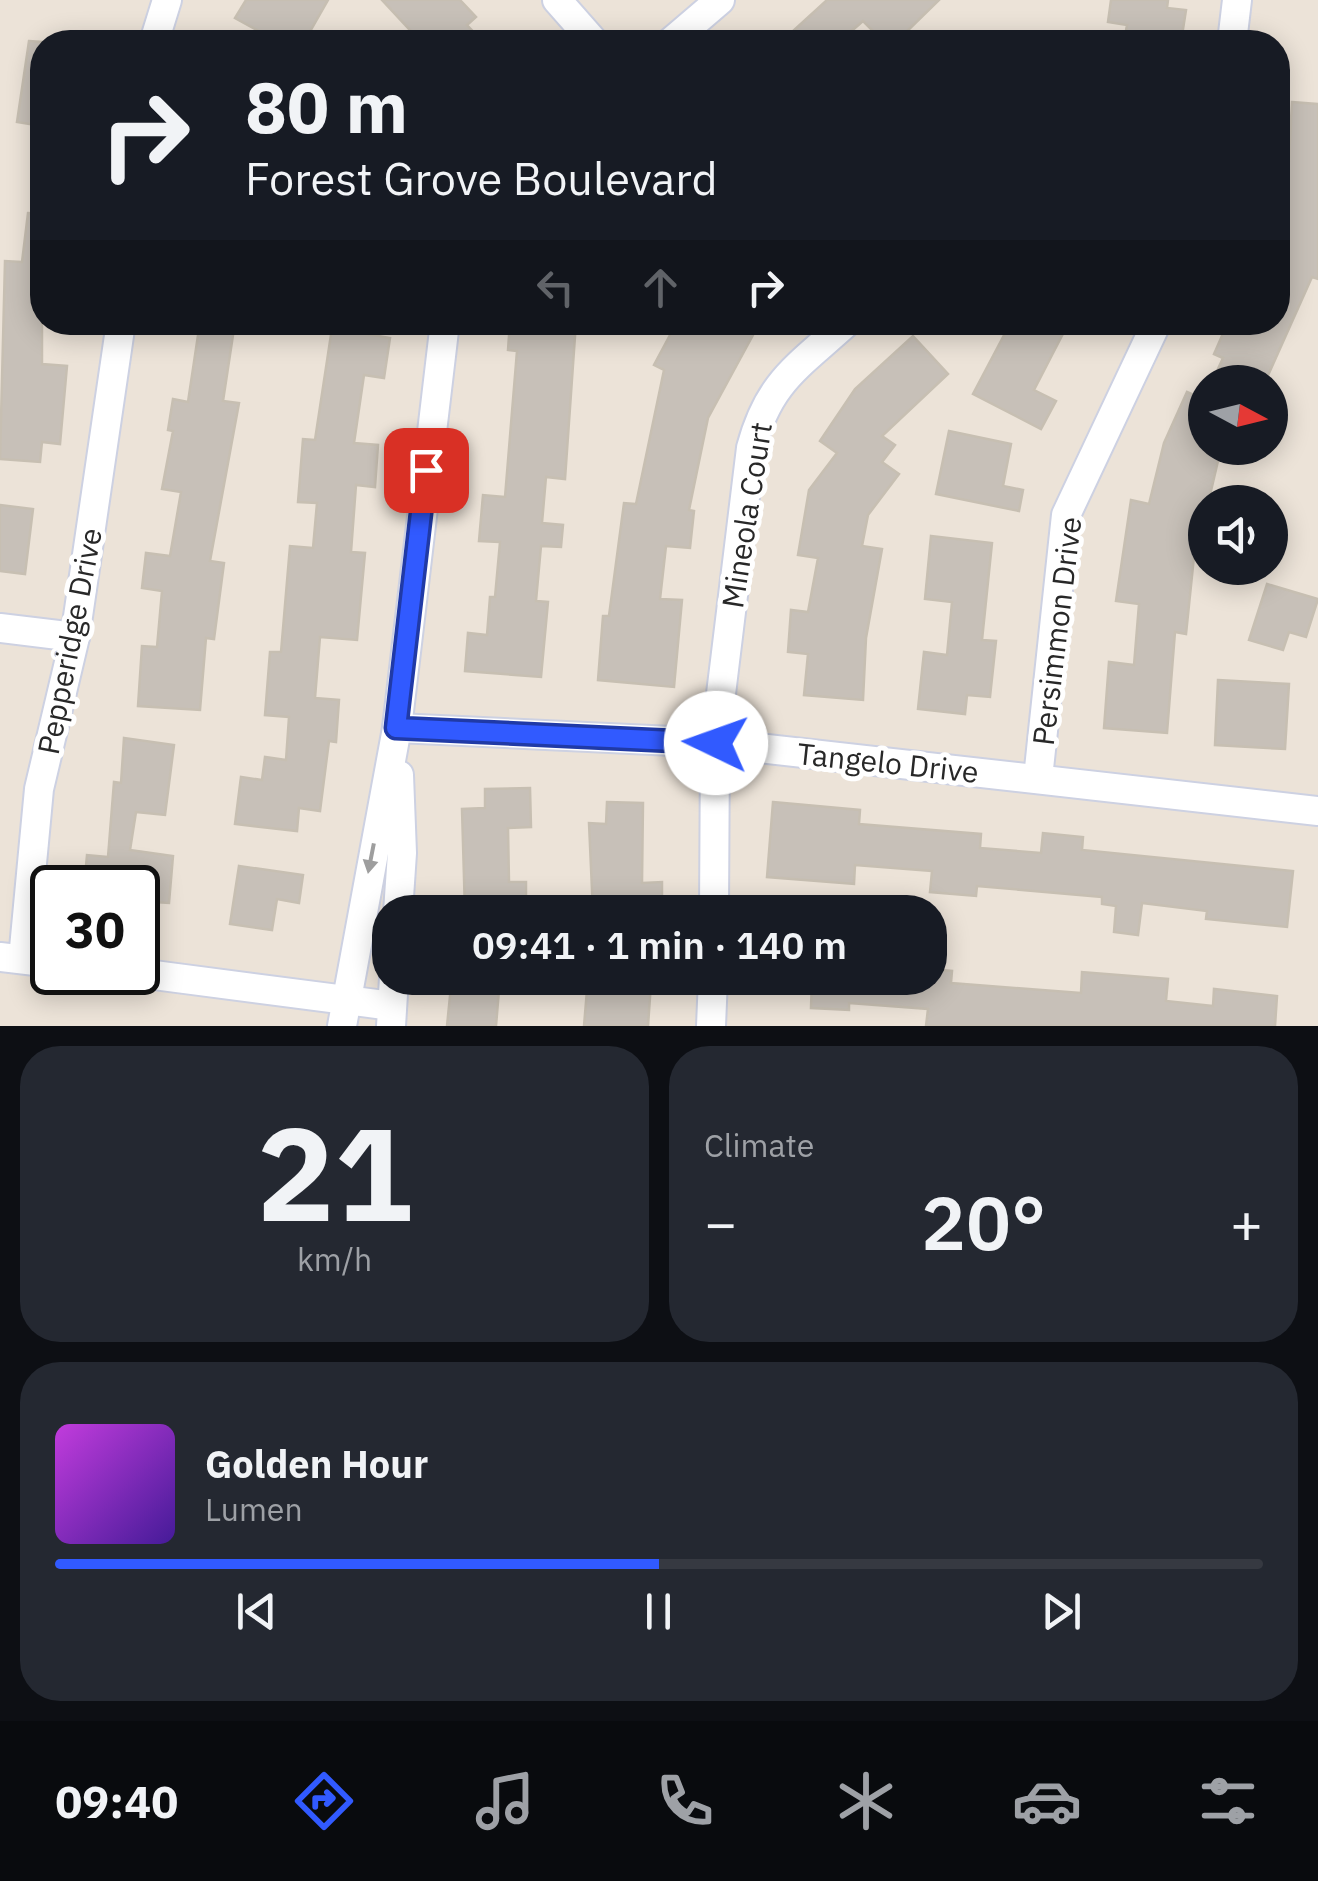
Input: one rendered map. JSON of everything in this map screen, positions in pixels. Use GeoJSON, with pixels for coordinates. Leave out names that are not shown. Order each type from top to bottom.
{"type":"FeatureCollection","features":[{"type":"Feature","properties":{"kind":"street"},"geometry":{"type":"LineString","coordinates":[[158,30],[167,0]]}},
{"type":"Feature","properties":{"kind":"street"},"geometry":{"type":"LineString","coordinates":[[556,0],[583,30]]}},
{"type":"Feature","properties":{"kind":"street"},"geometry":{"type":"LineString","coordinates":[[685,30],[720,0]]}},
{"type":"Feature","properties":{"kind":"street"},"geometry":{"type":"LineString","coordinates":[[1233,30],[1237,0]]}},
{"type":"Feature","properties":{"kind":"street","name":"Pepperidge Drive"},"geometry":{"type":"LineString","coordinates":[[11,958],[39,789],[75,637],[119,335]]}},
{"type":"Feature","properties":{"kind":"street"},"geometry":{"type":"LineString","coordinates":[[343,1014],[396,728],[443,335]]}},
{"type":"Feature","properties":{"kind":"street","name":"Mineola Court"},"geometry":{"type":"LineString","coordinates":[[714,895],[716,743],[751,448],[762,409],[782,381],[833,335]]}},
{"type":"Feature","properties":{"kind":"street","name":"Persimmon Drive"},"geometry":{"type":"LineString","coordinates":[[1038,778],[1066,515],[1150,335]]}},
{"type":"Feature","properties":{"kind":"street"},"geometry":{"type":"LineString","coordinates":[[0,628],[75,637]]}},
{"type":"Feature","properties":{"kind":"street"},"geometry":{"type":"LineString","coordinates":[[396,728],[402,853],[399,895]]}},
{"type":"Feature","properties":{"kind":"street","name":"Tangelo Drive"},"geometry":{"type":"LineString","coordinates":[[396,728],[716,743],[1318,811]]}},
{"type":"Feature","properties":{"kind":"street"},"geometry":{"type":"LineString","coordinates":[[160,978],[343,1014],[391,1016]]}},
{"type":"Feature","properties":{"kind":"street"},"geometry":{"type":"LineString","coordinates":[[712,1026],[713,995]]}},
{"type":"Feature","properties":{"kind":"building"},"geometry":{"type":"Polygon","coordinates":[[[246,0],[328,0],[311,30],[257,30],[235,18],[246,0]]]}},
{"type":"Feature","properties":{"kind":"building"},"geometry":{"type":"Polygon","coordinates":[[[382,0],[460,0],[476,17],[467,25],[472,30],[410,30],[382,0]]]}},
{"type":"Feature","properties":{"kind":"building"},"geometry":{"type":"Polygon","coordinates":[[[827,0],[939,0],[908,30],[872,30],[863,21],[853,30],[794,30],[827,0]]]}},
{"type":"Feature","properties":{"kind":"building"},"geometry":{"type":"Polygon","coordinates":[[[1111,0],[1168,0],[1167,8],[1186,10],[1183,30],[1126,30],[1127,25],[1108,22],[1111,0]]]}},
{"type":"Feature","properties":{"kind":"building"},"geometry":{"type":"Polygon","coordinates":[[[29,41],[30,41],[30,124],[17,122],[29,41]]]}},
{"type":"Feature","properties":{"kind":"building"},"geometry":{"type":"Polygon","coordinates":[[[1292,102],[1318,104],[1318,279],[1312,277],[1290,326],[1292,102]]]}},
{"type":"Feature","properties":{"kind":"building"},"geometry":{"type":"Polygon","coordinates":[[[30,213],[30,335],[42,335],[42,364],[67,366],[60,444],[42,442],[40,462],[0,459],[5,261],[22,262],[30,213]]]}},
{"type":"Feature","properties":{"kind":"building"},"geometry":{"type":"Polygon","coordinates":[[[198,335],[233,335],[223,401],[239,403],[210,561],[224,563],[214,639],[206,638],[200,710],[138,706],[142,646],[157,647],[162,591],[142,588],[146,553],[170,556],[181,492],[162,489],[173,431],[168,430],[173,399],[188,402],[198,335]]]}},
{"type":"Feature","properties":{"kind":"building"},"geometry":{"type":"Polygon","coordinates":[[[331,335],[390,338],[384,378],[364,375],[354,443],[378,445],[375,487],[356,485],[351,552],[365,553],[357,640],[320,637],[315,698],[339,700],[336,742],[329,741],[320,811],[299,808],[297,831],[235,824],[241,777],[262,780],[265,757],[286,760],[289,717],[265,715],[270,652],[281,652],[290,546],[313,548],[317,503],[298,502],[303,439],[315,440],[331,335]]]}},
{"type":"Feature","properties":{"kind":"building"},"geometry":{"type":"Polygon","coordinates":[[[509,335],[575,335],[565,479],[546,477],[542,523],[563,525],[561,547],[541,546],[536,601],[548,602],[541,677],[465,671],[468,633],[487,635],[490,597],[495,597],[500,542],[479,541],[483,495],[505,497],[517,351],[508,350],[509,335]]]}},
{"type":"Feature","properties":{"kind":"building"},"geometry":{"type":"Polygon","coordinates":[[[670,335],[753,335],[708,418],[689,510],[694,511],[690,548],[666,546],[660,599],[682,600],[674,687],[598,680],[603,616],[609,616],[624,503],[636,504],[664,370],[654,365],[670,335]]]}},
{"type":"Feature","properties":{"kind":"building"},"geometry":{"type":"Polygon","coordinates":[[[1004,335],[1062,335],[1034,390],[1056,401],[1041,429],[973,394],[1004,335]]]}},
{"type":"Feature","properties":{"kind":"building"},"geometry":{"type":"Polygon","coordinates":[[[1222,335],[1286,335],[1273,365],[1220,365],[1223,358],[1214,354],[1222,335]]]}},
{"type":"Feature","properties":{"kind":"building"},"geometry":{"type":"Polygon","coordinates":[[[913,336],[948,374],[882,436],[895,445],[882,462],[899,474],[868,515],[862,546],[882,549],[866,638],[863,700],[804,695],[808,654],[788,652],[791,610],[808,612],[818,558],[798,555],[809,490],[837,453],[820,441],[855,389],[913,336]]]}},
{"type":"Feature","properties":{"kind":"building"},"geometry":{"type":"Polygon","coordinates":[[[1188,392],[1188,465],[1217,465],[1212,485],[1188,485],[1188,585],[1191,585],[1186,634],[1175,632],[1167,733],[1104,728],[1109,662],[1134,665],[1139,604],[1116,601],[1131,500],[1149,504],[1164,443],[1188,392]]]}},
{"type":"Feature","properties":{"kind":"building"},"geometry":{"type":"Polygon","coordinates":[[[949,431],[1011,444],[1003,486],[1023,490],[1019,511],[936,494],[949,431]]]}},
{"type":"Feature","properties":{"kind":"building"},"geometry":{"type":"Polygon","coordinates":[[[0,505],[33,509],[25,574],[0,571],[0,505]]]}},
{"type":"Feature","properties":{"kind":"building"},"geometry":{"type":"Polygon","coordinates":[[[931,536],[992,543],[982,640],[996,641],[990,697],[967,695],[965,714],[918,709],[924,652],[947,655],[952,602],[925,599],[931,536]]]}},
{"type":"Feature","properties":{"kind":"building"},"geometry":{"type":"Polygon","coordinates":[[[1267,585],[1318,599],[1306,637],[1289,632],[1283,650],[1249,640],[1267,585]]]}},
{"type":"Feature","properties":{"kind":"building"},"geometry":{"type":"Polygon","coordinates":[[[1218,680],[1289,684],[1285,749],[1215,745],[1218,680]]]}},
{"type":"Feature","properties":{"kind":"building"},"geometry":{"type":"Polygon","coordinates":[[[124,738],[174,745],[165,815],[136,812],[130,850],[173,856],[169,903],[160,902],[160,865],[86,865],[87,855],[108,857],[114,782],[121,783],[124,738]]]}},
{"type":"Feature","properties":{"kind":"building"},"geometry":{"type":"Polygon","coordinates":[[[530,788],[531,827],[508,828],[509,882],[526,882],[526,895],[465,895],[462,809],[485,808],[485,789],[530,788]]]}},
{"type":"Feature","properties":{"kind":"building"},"geometry":{"type":"Polygon","coordinates":[[[607,802],[643,803],[642,883],[662,882],[662,895],[592,895],[589,823],[606,824],[607,802]]]}},
{"type":"Feature","properties":{"kind":"building"},"geometry":{"type":"Polygon","coordinates":[[[773,802],[860,810],[859,824],[981,834],[980,848],[1041,853],[1043,833],[1083,837],[1082,850],[1293,871],[1287,927],[1206,919],[1207,911],[1142,903],[1138,935],[1114,932],[1116,906],[1102,904],[1102,897],[977,886],[976,896],[930,892],[932,871],[855,865],[854,884],[767,877],[773,802]]]}},
{"type":"Feature","properties":{"kind":"building"},"geometry":{"type":"Polygon","coordinates":[[[239,866],[303,875],[299,903],[277,899],[272,930],[230,924],[239,866]]]}},
{"type":"Feature","properties":{"kind":"building"},"geometry":{"type":"Polygon","coordinates":[[[947,971],[952,971],[951,983],[1081,993],[1082,972],[1168,979],[1166,1001],[1213,1006],[1214,989],[1277,996],[1275,1026],[926,1026],[928,1009],[849,1003],[849,1010],[811,1008],[811,995],[947,995],[947,971]]]}},
{"type":"Feature","properties":{"kind":"building"},"geometry":{"type":"Polygon","coordinates":[[[450,995],[499,995],[496,1026],[447,1026],[450,995]]]}},
{"type":"Feature","properties":{"kind":"building"},"geometry":{"type":"Polygon","coordinates":[[[587,995],[650,995],[648,1026],[584,1026],[587,995]]]}},
{"type":"Feature","properties":{"kind":"route"},"geometry":{"type":"LineString","coordinates":[[426,470],[396,728],[716,743]]}}]}
